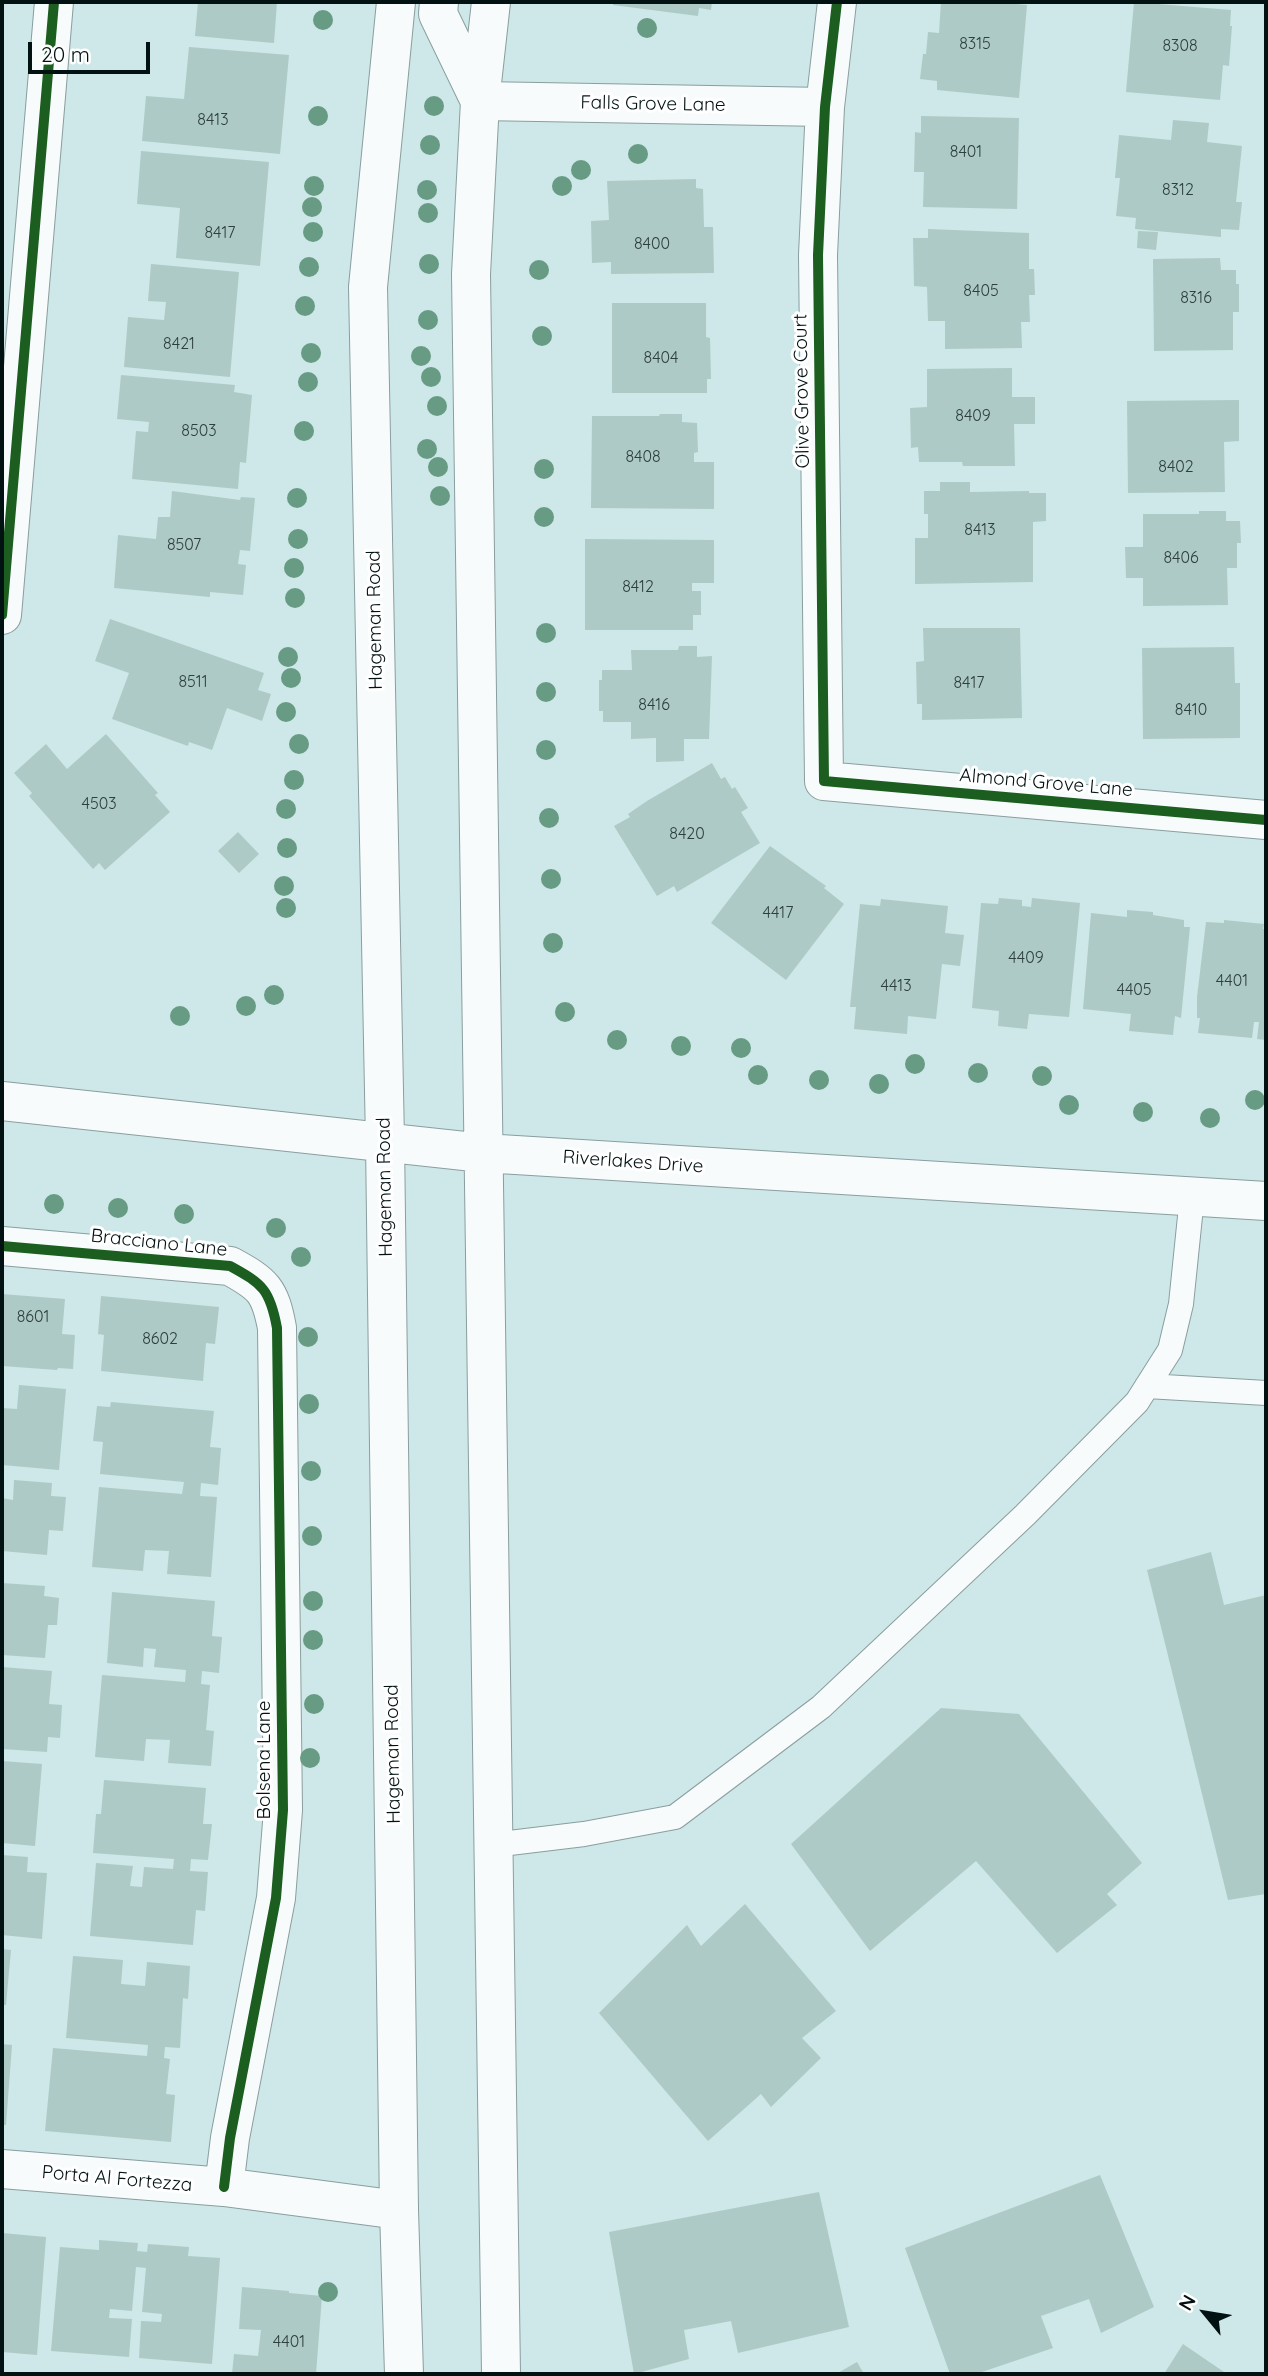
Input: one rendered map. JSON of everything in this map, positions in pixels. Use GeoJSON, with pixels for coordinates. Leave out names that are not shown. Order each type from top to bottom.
{"type":"FeatureCollection","features":[{"type":"Feature","properties":{"kind":"main road"},"geometry":{"type":"LineString","coordinates":[[2,615],[54,2]]}},
{"type":"Feature","properties":{"kind":"main road","name":"Hageman Road"},"geometry":{"type":"LineString","coordinates":[[396,2],[368,287],[385,1142],[399,2210],[404,2374]]}},
{"type":"Feature","properties":{"kind":"main road"},"geometry":{"type":"LineString","coordinates":[[439,2],[438,14],[480,101]]}},
{"type":"Feature","properties":{"kind":"main road"},"geometry":{"type":"LineString","coordinates":[[491,2],[480,101],[471,275],[501,2374]]}},
{"type":"Feature","properties":{"kind":"main road","name":"Olive Grove Court"},"geometry":{"type":"LineString","coordinates":[[824,781],[818,256],[825,107],[837,2]]}},
{"type":"Feature","properties":{"kind":"main road","name":"Falls Grove Lane"},"geometry":{"type":"LineString","coordinates":[[480,101],[825,107]]}},
{"type":"Feature","properties":{"kind":"main road","name":"Almond Grove Lane"},"geometry":{"type":"LineString","coordinates":[[824,781],[1266,820]]}},
{"type":"Feature","properties":{"kind":"main road","name":"Riverlakes Drive"},"geometry":{"type":"LineString","coordinates":[[2,1101],[483,1153],[1266,1201]]}},
{"type":"Feature","properties":{"kind":"main road","name":"Bracciano Lane"},"geometry":{"type":"LineString","coordinates":[[2,1246],[230,1266],[257,1281],[272,1303],[277,1328]]}},
{"type":"Feature","properties":{"kind":"main road","name":"Bolsena Lane"},"geometry":{"type":"LineString","coordinates":[[225,2187],[230,2138],[276,1898],[283,1810],[277,1328]]}},
{"type":"Feature","properties":{"kind":"main road","name":"Porta Al Fortezza"},"geometry":{"type":"LineString","coordinates":[[2,2169],[225,2187],[399,2210]]}},
{"type":"Feature","properties":{"kind":"lane"},"geometry":{"type":"LineString","coordinates":[[493,1845],[584,1834],[675,1817],[821,1707],[1025,1515],[1137,1402],[1170,1350],[1178,1315],[1192,1196]]}},
{"type":"Feature","properties":{"kind":"lane"},"geometry":{"type":"LineString","coordinates":[[1147,1386],[1266,1393]]}},
{"type":"Feature","properties":{"kind":"building"},"geometry":{"type":"Polygon","coordinates":[[[198,2],[277,2],[274,43],[195,36],[198,2]]]}},
{"type":"Feature","properties":{"kind":"building"},"geometry":{"type":"Polygon","coordinates":[[[613,2],[712,2],[711,10],[699,8],[698,16],[613,5],[613,2]]]}},
{"type":"Feature","properties":{"kind":"building"},"geometry":{"type":"Polygon","coordinates":[[[941,2],[1027,5],[1019,98],[937,90],[937,81],[920,79],[928,32],[939,33],[941,2]]]}},
{"type":"Feature","properties":{"kind":"building"},"geometry":{"type":"Polygon","coordinates":[[[1134,2],[1231,10],[1229,66],[1223,65],[1220,100],[1126,92],[1134,2]]]}},
{"type":"Feature","properties":{"kind":"building"},"geometry":{"type":"Polygon","coordinates":[[[189,47],[289,55],[280,154],[142,141],[146,96],[184,99],[189,47]]]}},
{"type":"Feature","properties":{"kind":"building"},"geometry":{"type":"Polygon","coordinates":[[[921,116],[1019,118],[1017,209],[923,207],[924,172],[914,172],[915,132],[921,133],[921,116]]]}},
{"type":"Feature","properties":{"kind":"building"},"geometry":{"type":"Polygon","coordinates":[[[1173,120],[1209,123],[1207,142],[1242,146],[1236,202],[1242,202],[1239,230],[1221,229],[1221,237],[1135,229],[1136,218],[1116,216],[1120,178],[1115,178],[1119,135],[1171,140],[1173,120]]]}},
{"type":"Feature","properties":{"kind":"building"},"geometry":{"type":"Polygon","coordinates":[[[141,151],[269,162],[260,266],[176,258],[180,208],[137,204],[141,151]]]}},
{"type":"Feature","properties":{"kind":"building"},"geometry":{"type":"Polygon","coordinates":[[[696,179],[696,188],[703,189],[704,227],[713,227],[714,273],[611,274],[611,262],[592,263],[591,221],[609,220],[607,181],[696,179]]]}},
{"type":"Feature","properties":{"kind":"building"},"geometry":{"type":"Polygon","coordinates":[[[928,229],[1029,233],[1029,269],[1034,269],[1035,295],[1029,295],[1030,322],[1021,322],[1022,348],[945,349],[945,321],[928,321],[927,287],[914,286],[913,238],[928,238],[928,229]]]}},
{"type":"Feature","properties":{"kind":"building"},"geometry":{"type":"Polygon","coordinates":[[[1138,231],[1158,232],[1156,250],[1137,248],[1138,231]]]}},
{"type":"Feature","properties":{"kind":"building"},"geometry":{"type":"Polygon","coordinates":[[[1220,258],[1221,270],[1236,270],[1236,284],[1239,284],[1239,312],[1233,312],[1233,350],[1154,351],[1153,259],[1220,258]]]}},
{"type":"Feature","properties":{"kind":"building"},"geometry":{"type":"Polygon","coordinates":[[[151,264],[239,272],[230,377],[124,367],[128,317],[164,320],[166,302],[148,301],[151,264]]]}},
{"type":"Feature","properties":{"kind":"building"},"geometry":{"type":"Polygon","coordinates":[[[612,303],[706,303],[706,337],[710,338],[711,379],[707,379],[707,393],[612,393],[612,303]]]}},
{"type":"Feature","properties":{"kind":"building"},"geometry":{"type":"Polygon","coordinates":[[[1012,368],[1012,397],[1035,397],[1035,424],[1014,424],[1015,466],[963,466],[962,462],[919,462],[918,447],[911,448],[910,408],[927,407],[927,369],[1012,368]]]}},
{"type":"Feature","properties":{"kind":"building"},"geometry":{"type":"Polygon","coordinates":[[[121,375],[235,385],[234,392],[252,395],[246,463],[240,462],[238,489],[132,479],[136,431],[148,432],[149,422],[117,419],[121,375]]]}},
{"type":"Feature","properties":{"kind":"building"},"geometry":{"type":"Polygon","coordinates":[[[1239,400],[1239,441],[1224,442],[1225,492],[1128,493],[1127,401],[1239,400]]]}},
{"type":"Feature","properties":{"kind":"building"},"geometry":{"type":"Polygon","coordinates":[[[682,414],[682,422],[697,423],[698,452],[694,453],[694,462],[714,462],[714,509],[591,508],[592,416],[682,414]]]}},
{"type":"Feature","properties":{"kind":"building"},"geometry":{"type":"Polygon","coordinates":[[[940,482],[970,482],[970,492],[1046,493],[1046,521],[1033,522],[1033,582],[915,584],[915,538],[928,538],[924,491],[940,491],[940,482]]]}},
{"type":"Feature","properties":{"kind":"building"},"geometry":{"type":"Polygon","coordinates":[[[172,491],[240,500],[241,497],[255,498],[250,551],[240,550],[238,564],[246,565],[243,595],[210,592],[210,597],[114,588],[118,535],[156,539],[158,517],[170,517],[172,491]]]}},
{"type":"Feature","properties":{"kind":"building"},"geometry":{"type":"Polygon","coordinates":[[[1199,511],[1226,511],[1226,521],[1240,521],[1241,543],[1237,543],[1237,568],[1227,568],[1228,605],[1143,606],[1143,578],[1126,578],[1125,547],[1143,547],[1143,514],[1199,514],[1199,511]]]}},
{"type":"Feature","properties":{"kind":"building"},"geometry":{"type":"Polygon","coordinates":[[[585,539],[714,540],[714,583],[692,583],[692,591],[701,591],[701,615],[693,615],[693,630],[585,630],[585,539]]]}},
{"type":"Feature","properties":{"kind":"building"},"geometry":{"type":"Polygon","coordinates":[[[110,619],[264,673],[258,690],[271,694],[262,721],[227,708],[212,750],[189,742],[188,746],[112,719],[129,673],[95,661],[110,619]]]}},
{"type":"Feature","properties":{"kind":"building"},"geometry":{"type":"Polygon","coordinates":[[[923,628],[1020,628],[1022,718],[922,720],[922,704],[917,704],[916,662],[924,661],[923,628]]]}},
{"type":"Feature","properties":{"kind":"building"},"geometry":{"type":"Polygon","coordinates":[[[679,646],[697,646],[697,657],[712,656],[709,739],[684,739],[684,761],[656,762],[656,738],[631,739],[631,722],[603,722],[603,711],[599,711],[599,680],[602,680],[602,670],[632,670],[631,650],[678,650],[679,646]]]}},
{"type":"Feature","properties":{"kind":"building"},"geometry":{"type":"Polygon","coordinates":[[[1234,647],[1235,683],[1240,683],[1240,738],[1143,739],[1142,648],[1234,647]]]}},
{"type":"Feature","properties":{"kind":"building"},"geometry":{"type":"Polygon","coordinates":[[[106,734],[158,793],[155,795],[170,812],[105,870],[99,863],[93,869],[29,796],[32,793],[14,773],[46,744],[67,769],[106,734]]]}},
{"type":"Feature","properties":{"kind":"building"},"geometry":{"type":"Polygon","coordinates":[[[712,763],[721,779],[725,777],[732,789],[735,787],[748,808],[741,812],[760,843],[677,892],[674,886],[657,896],[614,826],[630,817],[628,814],[647,801],[712,763]]]}},
{"type":"Feature","properties":{"kind":"building"},"geometry":{"type":"Polygon","coordinates":[[[238,832],[259,854],[239,873],[218,851],[238,832]]]}},
{"type":"Feature","properties":{"kind":"building"},"geometry":{"type":"Polygon","coordinates":[[[770,846],[826,886],[824,888],[844,904],[786,980],[711,923],[770,846]]]}},
{"type":"Feature","properties":{"kind":"building"},"geometry":{"type":"Polygon","coordinates":[[[999,898],[1022,900],[1022,906],[1031,907],[1032,898],[1080,903],[1069,1017],[1029,1014],[1027,1029],[998,1026],[999,1011],[972,1008],[981,903],[998,904],[999,898]]]}},
{"type":"Feature","properties":{"kind":"building"},"geometry":{"type":"Polygon","coordinates":[[[881,899],[948,906],[945,933],[964,935],[960,966],[942,964],[936,1019],[908,1016],[907,1034],[854,1029],[856,1007],[850,1007],[860,904],[880,906],[881,899]]]}},
{"type":"Feature","properties":{"kind":"building"},"geometry":{"type":"Polygon","coordinates":[[[1127,910],[1153,912],[1153,915],[1184,920],[1184,927],[1190,927],[1181,1018],[1175,1016],[1173,1035],[1129,1031],[1131,1014],[1083,1009],[1091,913],[1127,917],[1127,910]]]}},
{"type":"Feature","properties":{"kind":"building"},"geometry":{"type":"Polygon","coordinates":[[[1224,920],[1264,924],[1263,929],[1266,929],[1266,1040],[1257,1039],[1259,1022],[1254,1022],[1252,1038],[1198,1033],[1200,1018],[1197,1018],[1197,997],[1206,922],[1224,923],[1224,920]]]}},
{"type":"Feature","properties":{"kind":"building"},"geometry":{"type":"Polygon","coordinates":[[[2,1294],[65,1299],[62,1334],[75,1335],[73,1369],[2,1366],[2,1294]]]}},
{"type":"Feature","properties":{"kind":"building"},"geometry":{"type":"Polygon","coordinates":[[[101,1296],[219,1307],[215,1344],[206,1343],[203,1381],[101,1371],[104,1335],[98,1334],[101,1296]]]}},
{"type":"Feature","properties":{"kind":"building"},"geometry":{"type":"Polygon","coordinates":[[[19,1385],[66,1389],[59,1470],[2,1465],[2,1408],[17,1409],[19,1385]]]}},
{"type":"Feature","properties":{"kind":"building"},"geometry":{"type":"Polygon","coordinates":[[[111,1402],[214,1411],[210,1447],[221,1448],[218,1485],[201,1483],[200,1496],[217,1497],[211,1577],[167,1574],[169,1551],[145,1550],[143,1571],[92,1567],[99,1487],[182,1494],[184,1482],[100,1474],[103,1442],[93,1441],[97,1406],[110,1407],[111,1402]]]}},
{"type":"Feature","properties":{"kind":"building"},"geometry":{"type":"Polygon","coordinates":[[[14,1480],[52,1483],[51,1496],[66,1497],[63,1531],[49,1530],[47,1555],[2,1551],[2,1498],[13,1500],[14,1480]]]}},
{"type":"Feature","properties":{"kind":"building"},"geometry":{"type":"Polygon","coordinates":[[[1211,1552],[1224,1605],[1266,1595],[1266,1894],[1228,1900],[1147,1570],[1211,1552]]]}},
{"type":"Feature","properties":{"kind":"building"},"geometry":{"type":"Polygon","coordinates":[[[2,1583],[45,1586],[44,1596],[59,1598],[57,1625],[48,1625],[45,1658],[2,1655],[2,1583]]]}},
{"type":"Feature","properties":{"kind":"building"},"geometry":{"type":"Polygon","coordinates":[[[112,1592],[215,1601],[212,1636],[222,1637],[219,1673],[202,1671],[201,1684],[210,1685],[206,1730],[214,1731],[211,1766],[168,1763],[170,1740],[146,1739],[144,1761],[95,1757],[102,1675],[185,1682],[186,1670],[154,1667],[156,1649],[144,1648],[143,1667],[107,1663],[112,1592]]]}},
{"type":"Feature","properties":{"kind":"building"},"geometry":{"type":"Polygon","coordinates":[[[2,1667],[52,1671],[49,1704],[62,1705],[60,1738],[48,1737],[47,1752],[2,1749],[2,1667]]]}},
{"type":"Feature","properties":{"kind":"building"},"geometry":{"type":"Polygon","coordinates":[[[941,1708],[1019,1714],[1142,1863],[1107,1894],[1117,1905],[1057,1953],[976,1861],[870,1951],[791,1844],[941,1708]]]}},
{"type":"Feature","properties":{"kind":"building"},"geometry":{"type":"Polygon","coordinates":[[[2,1761],[42,1764],[35,1846],[2,1843],[2,1761]]]}},
{"type":"Feature","properties":{"kind":"building"},"geometry":{"type":"Polygon","coordinates":[[[104,1780],[206,1788],[203,1824],[212,1824],[208,1860],[191,1859],[190,1871],[208,1872],[205,1911],[196,1910],[193,1945],[90,1936],[96,1863],[133,1866],[130,1886],[142,1887],[144,1867],[173,1869],[174,1859],[93,1853],[96,1814],[101,1814],[104,1780]]]}},
{"type":"Feature","properties":{"kind":"building"},"geometry":{"type":"Polygon","coordinates":[[[2,1855],[28,1857],[27,1872],[47,1873],[42,1939],[2,1935],[2,1855]]]}},
{"type":"Feature","properties":{"kind":"building"},"geometry":{"type":"Polygon","coordinates":[[[745,1904],[836,2011],[802,2038],[821,2058],[771,2107],[761,2094],[708,2141],[599,2013],[687,1925],[701,1946],[745,1904]]]}},
{"type":"Feature","properties":{"kind":"building"},"geometry":{"type":"Polygon","coordinates":[[[2,1949],[11,1950],[6,2005],[2,2005],[2,1949]]]}},
{"type":"Feature","properties":{"kind":"building"},"geometry":{"type":"Polygon","coordinates":[[[73,1956],[123,1960],[121,1984],[145,1986],[147,1962],[190,1966],[188,1999],[183,1998],[180,2048],[165,2047],[164,2058],[170,2059],[166,2094],[175,2095],[171,2142],[45,2131],[53,2048],[147,2056],[148,2045],[66,2038],[73,1956]]]}},
{"type":"Feature","properties":{"kind":"building"},"geometry":{"type":"Polygon","coordinates":[[[2,2044],[12,2045],[6,2125],[2,2125],[2,2044]]]}},
{"type":"Feature","properties":{"kind":"building"},"geometry":{"type":"Polygon","coordinates":[[[1100,2175],[1154,2307],[1101,2333],[1089,2299],[1041,2316],[1053,2348],[976,2374],[950,2374],[905,2248],[1100,2175]]]}},
{"type":"Feature","properties":{"kind":"building"},"geometry":{"type":"Polygon","coordinates":[[[819,2192],[849,2327],[738,2353],[731,2321],[684,2330],[689,2359],[634,2374],[609,2232],[819,2192]]]}},
{"type":"Feature","properties":{"kind":"building"},"geometry":{"type":"Polygon","coordinates":[[[2,2233],[46,2237],[37,2355],[2,2352],[2,2233]]]}},
{"type":"Feature","properties":{"kind":"building"},"geometry":{"type":"Polygon","coordinates":[[[99,2240],[138,2243],[137,2251],[147,2252],[148,2244],[189,2247],[188,2256],[220,2258],[212,2364],[139,2358],[141,2321],[161,2322],[162,2314],[142,2312],[146,2268],[136,2267],[132,2311],[110,2309],[109,2318],[132,2319],[129,2357],[51,2351],[60,2247],[99,2250],[99,2240]]]}},
{"type":"Feature","properties":{"kind":"building"},"geometry":{"type":"Polygon","coordinates":[[[242,2287],[322,2296],[316,2374],[232,2374],[234,2354],[258,2356],[261,2330],[239,2329],[242,2287]]]}},
{"type":"Feature","properties":{"kind":"building"},"geometry":{"type":"Polygon","coordinates":[[[1183,2344],[1227,2374],[1164,2374],[1183,2344]]]}},
{"type":"Feature","properties":{"kind":"building"},"geometry":{"type":"Polygon","coordinates":[[[857,2362],[864,2374],[836,2374],[857,2362]]]}},
{"type":"Feature","properties":{"kind":"cycle path"},"geometry":{"type":"LineString","coordinates":[[2,615],[54,2]]}},
{"type":"Feature","properties":{"kind":"cycle path"},"geometry":{"type":"LineString","coordinates":[[837,2],[825,107],[818,255],[824,781],[1266,820]]}},
{"type":"Feature","properties":{"kind":"cycle path"},"geometry":{"type":"LineString","coordinates":[[2,1246],[230,1266],[258,1284],[268,1296],[274,1315],[277,1328],[283,1810],[276,1898],[230,2138],[224,2187]]}}]}
